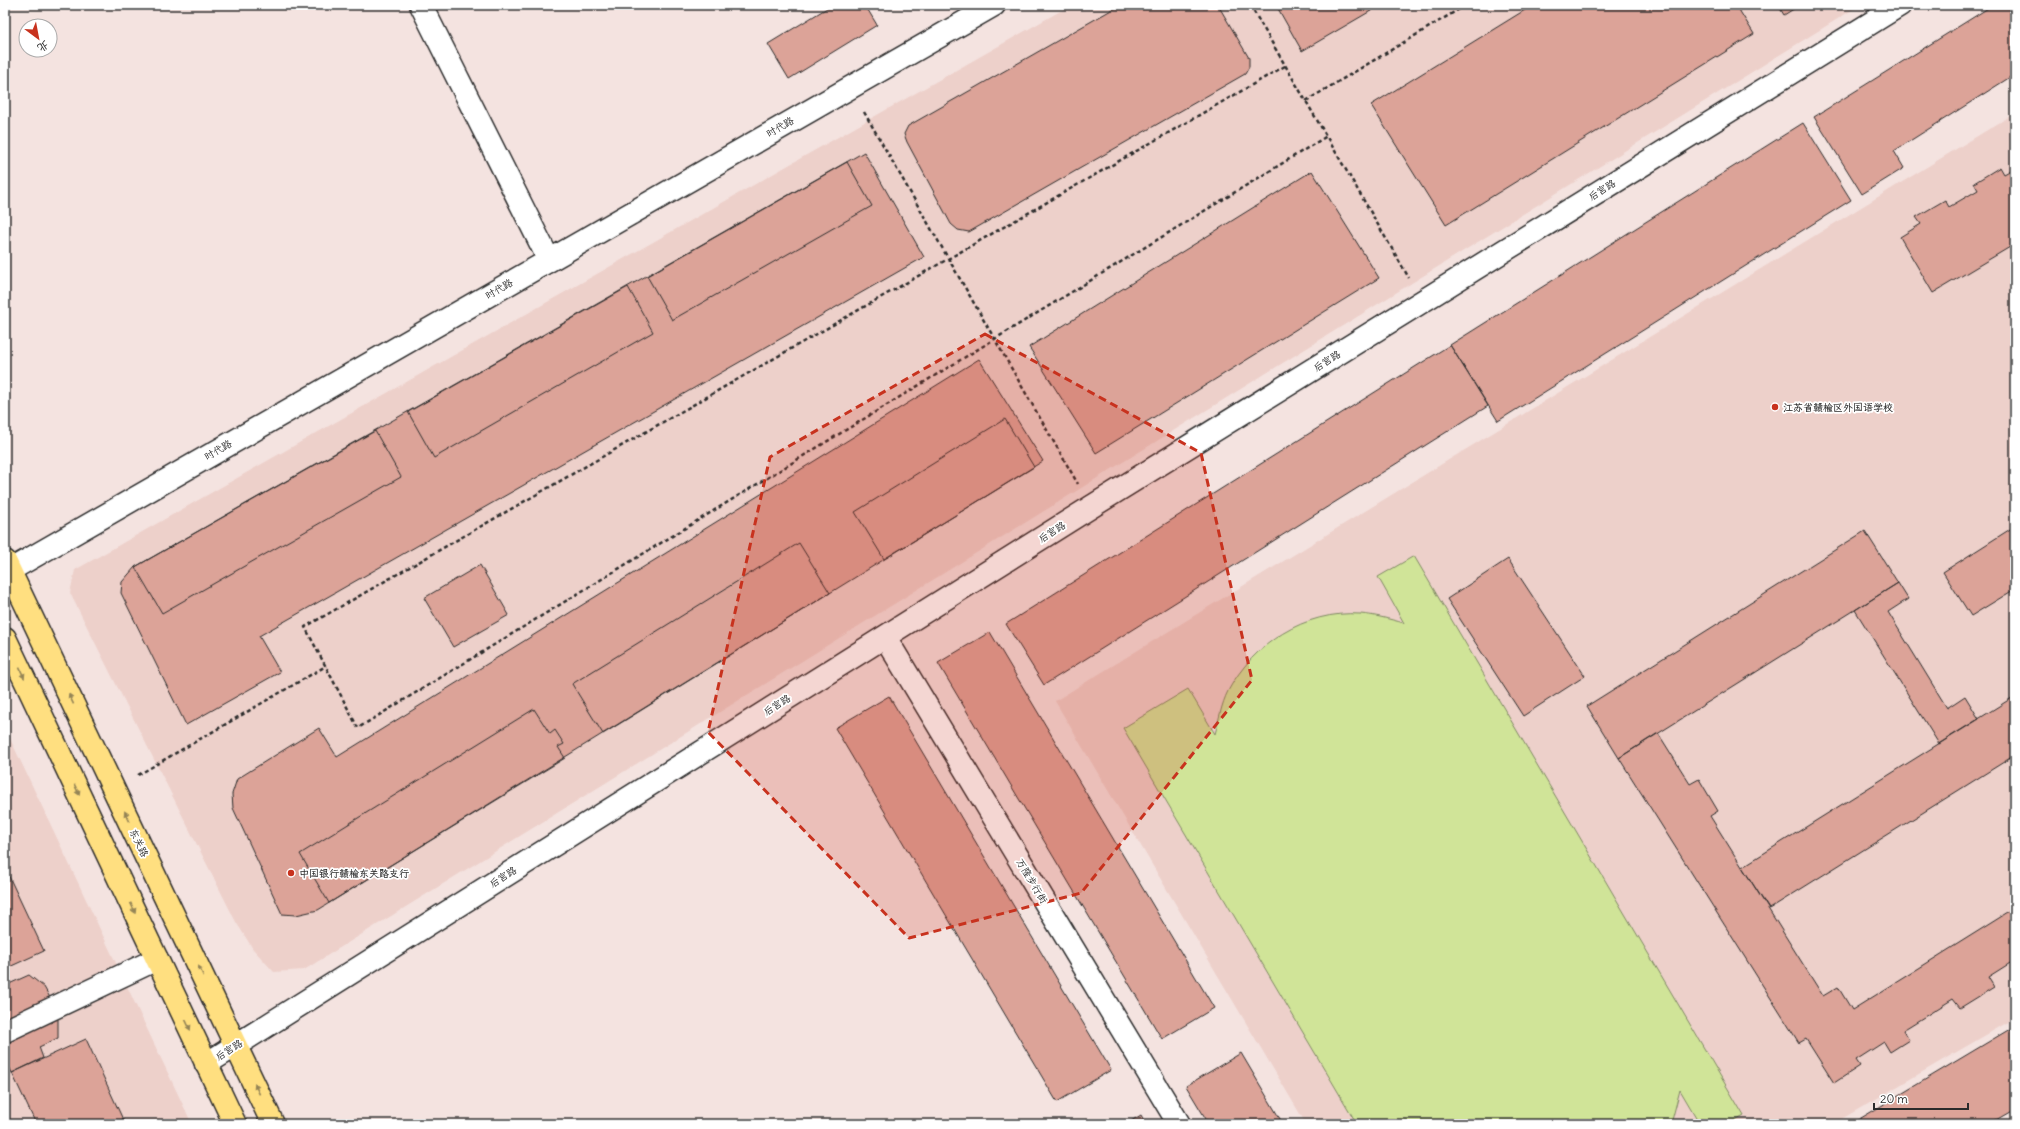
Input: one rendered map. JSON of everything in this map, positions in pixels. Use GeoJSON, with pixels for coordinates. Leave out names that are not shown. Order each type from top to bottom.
{"type":"FeatureCollection","features":[{"type":"Feature","properties":{"kind":"main road","name":"东关路"},"geometry":{"type":"LineString","coordinates":[[6,568],[114,789],[273,1124]]}},
{"type":"Feature","properties":{"kind":"main road"},"geometry":{"type":"LineString","coordinates":[[5,638],[235,1124]]}},
{"type":"Feature","properties":{"kind":"street"},"geometry":{"type":"LineString","coordinates":[[421,5],[549,260]]}},
{"type":"Feature","properties":{"kind":"street","name":"时代路"},"geometry":{"type":"LineString","coordinates":[[6,568],[549,260],[994,5]]}},
{"type":"Feature","properties":{"kind":"street","name":"后宫路"},"geometry":{"type":"LineString","coordinates":[[206,1064],[1091,507],[1900,5]]}},
{"type":"Feature","properties":{"kind":"street","name":"万隆步行街"},"geometry":{"type":"LineString","coordinates":[[885,637],[1179,1124]]}},
{"type":"Feature","properties":{"kind":"street"},"geometry":{"type":"LineString","coordinates":[[5,1031],[157,958]]}},
{"type":"Feature","properties":{"kind":"path"},"geometry":{"type":"LineString","coordinates":[[1250,5],[1423,301]]}},
{"type":"Feature","properties":{"kind":"path"},"geometry":{"type":"LineString","coordinates":[[1306,101],[1466,5]]}},
{"type":"Feature","properties":{"kind":"path"},"geometry":{"type":"LineString","coordinates":[[1285,66],[305,627],[358,728],[1326,136]]}},
{"type":"Feature","properties":{"kind":"path"},"geometry":{"type":"LineString","coordinates":[[850,87],[1091,507]]}},
{"type":"Feature","properties":{"kind":"path"},"geometry":{"type":"LineString","coordinates":[[114,789],[326,666]]}},
{"type":"Feature","properties":{"kind":"highlighted area"},"geometry":{"type":"Polygon","coordinates":[[[985,334],[1201,453],[1252,680],[1081,893],[909,938],[708,732],[770,457],[985,334]]]}},
{"type":"Feature","properties":{"kind":"shaded area"},"geometry":{"type":"Polygon","coordinates":[[[1071,5],[1860,5],[304,970],[274,972],[253,949],[236,922],[70,593],[75,570],[1071,5]]]}},
{"type":"Feature","properties":{"kind":"shaded area","name":"江苏省赣榆区外国语学校"},"geometry":{"type":"Polygon","coordinates":[[[2015,113],[2015,1018],[1833,1124],[1306,1124],[1055,701],[2015,113]]]}},
{"type":"Feature","properties":{"kind":"shaded area"},"geometry":{"type":"Polygon","coordinates":[[[5,728],[192,1124],[5,1124],[5,728]]]}},
{"type":"Feature","properties":{"kind":"green space"},"geometry":{"type":"Polygon","coordinates":[[[1414,556],[1744,1116],[1730,1124],[1700,1124],[1680,1090],[1671,1124],[1357,1124],[1123,728],[1188,689],[1215,734],[1228,691],[1239,674],[1251,659],[1266,645],[1283,633],[1301,624],[1340,614],[1360,614],[1382,617],[1404,623],[1378,577],[1414,556]]]}},
{"type":"Feature","properties":{"kind":"building"},"geometry":{"type":"Polygon","coordinates":[[[832,5],[865,5],[877,25],[789,79],[768,44],[832,5]]]}},
{"type":"Feature","properties":{"kind":"building"},"geometry":{"type":"Polygon","coordinates":[[[1120,5],[1218,5],[1249,58],[1249,67],[1245,74],[969,232],[958,230],[951,224],[907,142],[904,134],[908,126],[1120,5]]]}},
{"type":"Feature","properties":{"kind":"building"},"geometry":{"type":"Polygon","coordinates":[[[1276,5],[1381,5],[1302,51],[1276,5]]]}},
{"type":"Feature","properties":{"kind":"building"},"geometry":{"type":"Polygon","coordinates":[[[1533,5],[1736,5],[1754,34],[1446,225],[1371,105],[1533,5]]]}},
{"type":"Feature","properties":{"kind":"building"},"geometry":{"type":"Polygon","coordinates":[[[1778,5],[1800,5],[1784,15],[1778,5]]]}},
{"type":"Feature","properties":{"kind":"building"},"geometry":{"type":"Polygon","coordinates":[[[1993,5],[2015,5],[2015,74],[1894,151],[1904,168],[1862,194],[1814,117],[1993,5]]]}},
{"type":"Feature","properties":{"kind":"building"},"geometry":{"type":"Polygon","coordinates":[[[1803,123],[1851,200],[1498,421],[1450,345],[1803,123]]]}},
{"type":"Feature","properties":{"kind":"building"},"geometry":{"type":"Polygon","coordinates":[[[864,152],[924,257],[259,636],[280,672],[186,725],[121,593],[122,582],[135,567],[864,152]]]}},
{"type":"Feature","properties":{"kind":"building"},"geometry":{"type":"Polygon","coordinates":[[[847,162],[872,206],[672,320],[647,276],[847,162]]]}},
{"type":"Feature","properties":{"kind":"building"},"geometry":{"type":"Polygon","coordinates":[[[2000,167],[2004,174],[2015,168],[2015,244],[1933,293],[1900,237],[1921,224],[1916,217],[1945,200],[1949,207],[1978,190],[1974,183],[2000,167]]]}},
{"type":"Feature","properties":{"kind":"building"},"geometry":{"type":"Polygon","coordinates":[[[1312,171],[1379,278],[1096,453],[1029,347],[1312,171]]]}},
{"type":"Feature","properties":{"kind":"building"},"geometry":{"type":"Polygon","coordinates":[[[628,287],[653,332],[434,458],[408,412],[628,287]]]}},
{"type":"Feature","properties":{"kind":"building"},"geometry":{"type":"Polygon","coordinates":[[[1450,345],[1488,406],[1044,685],[1006,624],[1450,345]]]}},
{"type":"Feature","properties":{"kind":"building"},"geometry":{"type":"Polygon","coordinates":[[[979,359],[1043,461],[318,910],[296,915],[282,914],[233,808],[232,794],[237,779],[319,728],[337,757],[979,359]]]}},
{"type":"Feature","properties":{"kind":"building"},"geometry":{"type":"Polygon","coordinates":[[[1005,419],[1034,467],[884,559],[855,512],[1005,419]]]}},
{"type":"Feature","properties":{"kind":"building"},"geometry":{"type":"Polygon","coordinates":[[[375,431],[401,477],[162,613],[135,567],[375,431]]]}},
{"type":"Feature","properties":{"kind":"building"},"geometry":{"type":"Polygon","coordinates":[[[2015,526],[2015,589],[1971,616],[1943,572],[2015,526]]]}},
{"type":"Feature","properties":{"kind":"building"},"geometry":{"type":"Polygon","coordinates":[[[1865,531],[1898,583],[1619,758],[1587,706],[1865,531]]]}},
{"type":"Feature","properties":{"kind":"building"},"geometry":{"type":"Polygon","coordinates":[[[799,543],[830,593],[603,734],[572,684],[799,543]]]}},
{"type":"Feature","properties":{"kind":"building"},"geometry":{"type":"Polygon","coordinates":[[[1508,559],[1585,676],[1523,716],[1447,599],[1508,559]]]}},
{"type":"Feature","properties":{"kind":"building"},"geometry":{"type":"Polygon","coordinates":[[[480,565],[509,615],[453,647],[424,598],[480,565]]]}},
{"type":"Feature","properties":{"kind":"building"},"geometry":{"type":"Polygon","coordinates":[[[1898,583],[1908,599],[1888,612],[1947,708],[1965,696],[1979,719],[1939,744],[1855,610],[1898,583]]]}},
{"type":"Feature","properties":{"kind":"building"},"geometry":{"type":"Polygon","coordinates":[[[990,632],[1214,1008],[1162,1039],[938,663],[990,632]]]}},
{"type":"Feature","properties":{"kind":"building"},"geometry":{"type":"Polygon","coordinates":[[[889,696],[1111,1070],[1057,1102],[835,728],[889,696]]]}},
{"type":"Feature","properties":{"kind":"building"},"geometry":{"type":"Polygon","coordinates":[[[2015,696],[2015,755],[1769,909],[1742,867],[2015,696]]]}},
{"type":"Feature","properties":{"kind":"building"},"geometry":{"type":"Polygon","coordinates":[[[534,709],[550,734],[555,730],[564,744],[558,747],[565,758],[329,903],[300,854],[534,709]]]}},
{"type":"Feature","properties":{"kind":"building"},"geometry":{"type":"Polygon","coordinates":[[[1658,733],[1690,784],[1699,779],[1718,811],[1710,816],[1823,996],[1838,987],[1852,1010],[2015,908],[2015,960],[1988,977],[1994,987],[1960,1008],[1953,999],[1903,1030],[1909,1040],[1890,1052],[1884,1042],[1856,1060],[1860,1066],[1834,1083],[1806,1039],[1799,1043],[1619,758],[1658,733]]]}},
{"type":"Feature","properties":{"kind":"building"},"geometry":{"type":"Polygon","coordinates":[[[5,868],[44,951],[5,969],[5,868]]]}},
{"type":"Feature","properties":{"kind":"building"},"geometry":{"type":"Polygon","coordinates":[[[5,975],[9,984],[29,975],[44,987],[53,1003],[58,1020],[58,1038],[39,1047],[43,1058],[12,1073],[5,1058],[5,975]]]}},
{"type":"Feature","properties":{"kind":"building"},"geometry":{"type":"Polygon","coordinates":[[[2015,1026],[2015,1109],[1989,1124],[1851,1124],[2015,1026]]]}},
{"type":"Feature","properties":{"kind":"building"},"geometry":{"type":"Polygon","coordinates":[[[86,1039],[125,1124],[36,1124],[12,1073],[86,1039]]]}},
{"type":"Feature","properties":{"kind":"building"},"geometry":{"type":"Polygon","coordinates":[[[1241,1053],[1283,1124],[1209,1124],[1186,1086],[1241,1053]]]}},
{"type":"Feature","properties":{"kind":"building"},"geometry":{"type":"Polygon","coordinates":[[[1141,1115],[1146,1124],[1126,1124],[1141,1115]]]}},
{"type":"Feature","properties":{"kind":"place","name":"江苏省赣榆区外国语学校"},"geometry":{"type":"Point","coordinates":[1775,407]}},
{"type":"Feature","properties":{"kind":"place","name":"中国银行赣榆东关路支行"},"geometry":{"type":"Point","coordinates":[291,873]}}]}
